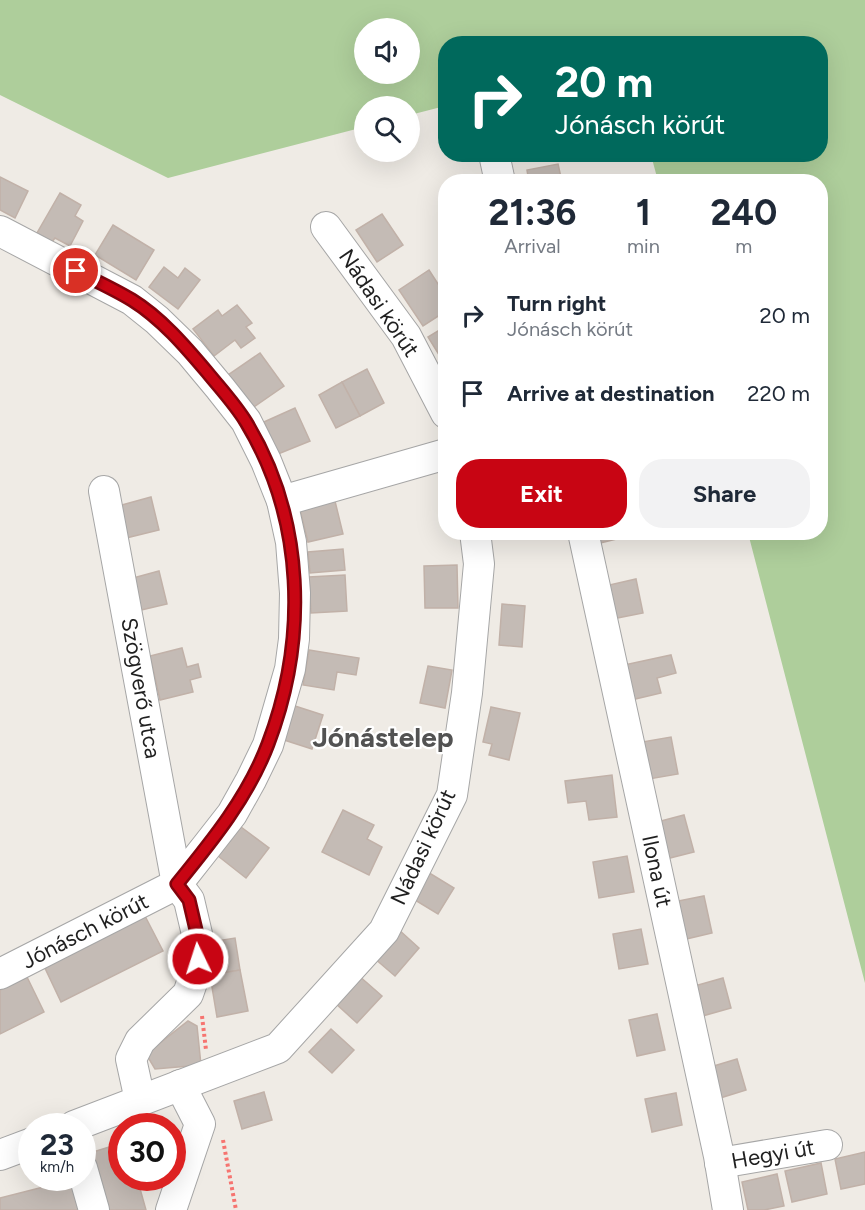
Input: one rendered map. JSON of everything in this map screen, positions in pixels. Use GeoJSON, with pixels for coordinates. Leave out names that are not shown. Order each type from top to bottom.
{"type":"FeatureCollection","features":[{"type":"Feature","properties":{"kind":"street","name":"Nádasi körút"},"geometry":{"type":"LineString","coordinates":[[326,227],[406,336],[438,398]]}},
{"type":"Feature","properties":{"kind":"street","name":"Jónásch körút"},"geometry":{"type":"LineString","coordinates":[[0,231],[132,300],[190,352],[246,421],[266,461],[282,501],[291,542],[295,593],[294,639],[290,669],[268,745],[231,814],[177,884],[0,974]]}},
{"type":"Feature","properties":{"kind":"street"},"geometry":{"type":"LineString","coordinates":[[282,501],[438,456]]}},
{"type":"Feature","properties":{"kind":"street","name":"Szögverő utca"},"geometry":{"type":"LineString","coordinates":[[104,491],[177,884],[189,900],[200,947],[196,971],[188,994],[140,1041],[131,1059],[140,1100]]}},
{"type":"Feature","properties":{"kind":"street","name":"Nádasi körút"},"geometry":{"type":"LineString","coordinates":[[96,1117],[278,1048],[384,930],[452,795],[467,693],[476,599],[479,564],[476,540]]}},
{"type":"Feature","properties":{"kind":"street","name":"Ilona út"},"geometry":{"type":"LineString","coordinates":[[586,540],[720,1163],[728,1210]]}},
{"type":"Feature","properties":{"kind":"street"},"geometry":{"type":"LineString","coordinates":[[171,1210],[200,1124],[180,1085]]}},
{"type":"Feature","properties":{"kind":"street","name":"Hegyi út"},"geometry":{"type":"LineString","coordinates":[[720,1163],[827,1145]]}},
{"type":"Feature","properties":{"kind":"street"},"geometry":{"type":"LineString","coordinates":[[0,1155],[18,1148]]}},
{"type":"Feature","properties":{"kind":"street"},"geometry":{"type":"LineString","coordinates":[[89,1191],[94,1210]]}},
{"type":"Feature","properties":{"kind":"green space"},"geometry":{"type":"Polygon","coordinates":[[[0,0],[865,0],[865,983],[750,540],[828,540],[828,174],[656,174],[653,162],[828,162],[828,36],[438,36],[438,108],[420,112],[420,96],[354,96],[354,130],[168,178],[0,95],[0,0]]]}},
{"type":"Feature","properties":{"kind":"building"},"geometry":{"type":"Polygon","coordinates":[[[558,164],[560,174],[528,174],[527,170],[558,164]]]}},
{"type":"Feature","properties":{"kind":"building"},"geometry":{"type":"Polygon","coordinates":[[[0,177],[28,191],[15,218],[0,210],[0,177]]]}},
{"type":"Feature","properties":{"kind":"building"},"geometry":{"type":"Polygon","coordinates":[[[60,193],[81,205],[75,216],[83,221],[70,246],[55,238],[52,242],[37,233],[60,193]]]}},
{"type":"Feature","properties":{"kind":"building"},"geometry":{"type":"Polygon","coordinates":[[[382,214],[403,245],[377,262],[356,230],[382,214]]]}},
{"type":"Feature","properties":{"kind":"building"},"geometry":{"type":"Polygon","coordinates":[[[113,225],[154,250],[136,280],[95,255],[113,225]]]}},
{"type":"Feature","properties":{"kind":"building"},"geometry":{"type":"Polygon","coordinates":[[[164,267],[178,278],[185,268],[200,280],[178,309],[149,287],[164,267]]]}},
{"type":"Feature","properties":{"kind":"building"},"geometry":{"type":"Polygon","coordinates":[[[429,270],[438,284],[438,316],[423,326],[399,290],[429,270]]]}},
{"type":"Feature","properties":{"kind":"building"},"geometry":{"type":"Polygon","coordinates":[[[237,305],[252,323],[246,327],[255,338],[241,348],[235,340],[214,356],[193,329],[218,310],[222,316],[237,305]]]}},
{"type":"Feature","properties":{"kind":"building"},"geometry":{"type":"Polygon","coordinates":[[[438,331],[438,353],[428,337],[438,331]]]}},
{"type":"Feature","properties":{"kind":"building"},"geometry":{"type":"Polygon","coordinates":[[[260,353],[284,386],[251,409],[228,375],[260,353]]]}},
{"type":"Feature","properties":{"kind":"building"},"geometry":{"type":"Polygon","coordinates":[[[367,369],[384,403],[360,416],[342,382],[367,369]]]}},
{"type":"Feature","properties":{"kind":"building"},"geometry":{"type":"Polygon","coordinates":[[[342,382],[360,416],[336,428],[319,395],[342,382]]]}},
{"type":"Feature","properties":{"kind":"building"},"geometry":{"type":"Polygon","coordinates":[[[295,408],[310,441],[278,454],[264,422],[295,408]]]}},
{"type":"Feature","properties":{"kind":"building"},"geometry":{"type":"Polygon","coordinates":[[[151,497],[159,530],[126,538],[118,506],[151,497]]]}},
{"type":"Feature","properties":{"kind":"building"},"geometry":{"type":"Polygon","coordinates":[[[334,497],[343,534],[308,542],[299,506],[334,497]]]}},
{"type":"Feature","properties":{"kind":"building"},"geometry":{"type":"Polygon","coordinates":[[[343,549],[345,570],[310,573],[308,552],[343,549]]]}},
{"type":"Feature","properties":{"kind":"building"},"geometry":{"type":"Polygon","coordinates":[[[457,565],[458,608],[425,608],[424,566],[457,565]]]}},
{"type":"Feature","properties":{"kind":"building"},"geometry":{"type":"Polygon","coordinates":[[[159,571],[167,604],[141,610],[133,578],[159,571]]]}},
{"type":"Feature","properties":{"kind":"building"},"geometry":{"type":"Polygon","coordinates":[[[345,575],[347,611],[311,613],[309,577],[345,575]]]}},
{"type":"Feature","properties":{"kind":"building"},"geometry":{"type":"Polygon","coordinates":[[[636,579],[643,613],[612,619],[605,586],[636,579]]]}},
{"type":"Feature","properties":{"kind":"building"},"geometry":{"type":"Polygon","coordinates":[[[502,604],[525,606],[522,647],[499,645],[502,604]]]}},
{"type":"Feature","properties":{"kind":"building"},"geometry":{"type":"Polygon","coordinates":[[[182,648],[187,667],[198,664],[201,677],[190,680],[193,692],[160,700],[150,656],[182,648]]]}},
{"type":"Feature","properties":{"kind":"building"},"geometry":{"type":"Polygon","coordinates":[[[309,650],[359,658],[356,675],[337,672],[334,690],[303,685],[309,650]]]}},
{"type":"Feature","properties":{"kind":"building"},"geometry":{"type":"Polygon","coordinates":[[[671,655],[676,673],[657,678],[661,693],[631,700],[624,665],[671,655]]]}},
{"type":"Feature","properties":{"kind":"building"},"geometry":{"type":"Polygon","coordinates":[[[428,666],[452,670],[445,708],[420,703],[428,666]]]}},
{"type":"Feature","properties":{"kind":"building"},"geometry":{"type":"Polygon","coordinates":[[[295,706],[323,715],[312,749],[284,740],[295,706]]]}},
{"type":"Feature","properties":{"kind":"building"},"geometry":{"type":"Polygon","coordinates":[[[491,707],[520,713],[509,760],[489,755],[492,744],[483,742],[491,707]]]}},
{"type":"Feature","properties":{"kind":"building"},"geometry":{"type":"Polygon","coordinates":[[[671,737],[678,774],[649,779],[642,742],[671,737]]]}},
{"type":"Feature","properties":{"kind":"building"},"geometry":{"type":"Polygon","coordinates":[[[612,775],[617,817],[589,820],[586,801],[568,803],[565,781],[612,775]]]}},
{"type":"Feature","properties":{"kind":"building"},"geometry":{"type":"Polygon","coordinates":[[[343,810],[374,825],[367,839],[382,847],[369,875],[322,852],[343,810]]]}},
{"type":"Feature","properties":{"kind":"building"},"geometry":{"type":"Polygon","coordinates":[[[684,815],[694,852],[666,859],[657,822],[684,815]]]}},
{"type":"Feature","properties":{"kind":"building"},"geometry":{"type":"Polygon","coordinates":[[[241,827],[269,848],[246,878],[218,856],[241,827]]]}},
{"type":"Feature","properties":{"kind":"building"},"geometry":{"type":"Polygon","coordinates":[[[627,856],[634,892],[599,898],[593,862],[627,856]]]}},
{"type":"Feature","properties":{"kind":"building"},"geometry":{"type":"Polygon","coordinates":[[[426,871],[454,888],[438,914],[410,897],[426,871]]]}},
{"type":"Feature","properties":{"kind":"building"},"geometry":{"type":"Polygon","coordinates":[[[704,896],[712,933],[682,940],[673,902],[704,896]]]}},
{"type":"Feature","properties":{"kind":"building"},"geometry":{"type":"Polygon","coordinates":[[[145,916],[163,951],[61,1002],[44,966],[145,916]]]}},
{"type":"Feature","properties":{"kind":"building"},"geometry":{"type":"Polygon","coordinates":[[[398,929],[419,948],[395,976],[374,958],[398,929]]]}},
{"type":"Feature","properties":{"kind":"building"},"geometry":{"type":"Polygon","coordinates":[[[641,929],[648,964],[619,969],[613,934],[641,929]]]}},
{"type":"Feature","properties":{"kind":"building"},"geometry":{"type":"Polygon","coordinates":[[[235,938],[240,970],[210,975],[204,943],[235,938]]]}},
{"type":"Feature","properties":{"kind":"building"},"geometry":{"type":"Polygon","coordinates":[[[240,970],[248,1011],[217,1017],[210,975],[240,970]]]}},
{"type":"Feature","properties":{"kind":"building"},"geometry":{"type":"Polygon","coordinates":[[[358,975],[382,996],[357,1023],[334,1002],[358,975]]]}},
{"type":"Feature","properties":{"kind":"building"},"geometry":{"type":"Polygon","coordinates":[[[27,977],[44,1012],[0,1034],[0,990],[27,977]]]}},
{"type":"Feature","properties":{"kind":"building"},"geometry":{"type":"Polygon","coordinates":[[[723,978],[731,1008],[699,1017],[691,987],[723,978]]]}},
{"type":"Feature","properties":{"kind":"building"},"geometry":{"type":"Polygon","coordinates":[[[657,1014],[665,1050],[637,1056],[629,1020],[657,1014]]]}},
{"type":"Feature","properties":{"kind":"building"},"geometry":{"type":"Polygon","coordinates":[[[188,1021],[197,1026],[201,1065],[155,1069],[146,1054],[188,1021]]]}},
{"type":"Feature","properties":{"kind":"building"},"geometry":{"type":"Polygon","coordinates":[[[331,1029],[354,1050],[332,1073],[309,1052],[331,1029]]]}},
{"type":"Feature","properties":{"kind":"building"},"geometry":{"type":"Polygon","coordinates":[[[737,1059],[746,1090],[717,1099],[707,1068],[737,1059]]]}},
{"type":"Feature","properties":{"kind":"building"},"geometry":{"type":"Polygon","coordinates":[[[264,1092],[272,1120],[242,1129],[234,1101],[264,1092]]]}},
{"type":"Feature","properties":{"kind":"building"},"geometry":{"type":"Polygon","coordinates":[[[676,1093],[682,1125],[652,1132],[645,1099],[676,1093]]]}},
{"type":"Feature","properties":{"kind":"building"},"geometry":{"type":"Polygon","coordinates":[[[108,1147],[108,1191],[141,1191],[146,1210],[109,1210],[96,1163],[96,1151],[108,1147]]]}},
{"type":"Feature","properties":{"kind":"building"},"geometry":{"type":"Polygon","coordinates":[[[865,1152],[865,1184],[841,1189],[835,1159],[865,1152]]]}},
{"type":"Feature","properties":{"kind":"building"},"geometry":{"type":"Polygon","coordinates":[[[821,1163],[827,1194],[792,1202],[785,1171],[821,1163]]]}},
{"type":"Feature","properties":{"kind":"building"},"geometry":{"type":"Polygon","coordinates":[[[777,1174],[784,1206],[748,1210],[742,1182],[777,1174]]]}},
{"type":"Feature","properties":{"kind":"building"},"geometry":{"type":"Polygon","coordinates":[[[28,1191],[78,1191],[83,1210],[0,1210],[0,1198],[28,1191]]]}},
{"type":"Feature","properties":{"kind":"district","name":"Jónástelep"},"geometry":{"type":"Point","coordinates":[383,737]}},
{"type":"Feature","properties":{"kind":"route"},"geometry":{"type":"LineString","coordinates":[[76,271],[132,300],[157,320],[190,352],[220,387],[246,421],[266,461],[282,501],[291,542],[295,593],[294,639],[290,669],[268,745],[231,814],[177,884],[189,900],[200,947],[198,959]]}}]}
